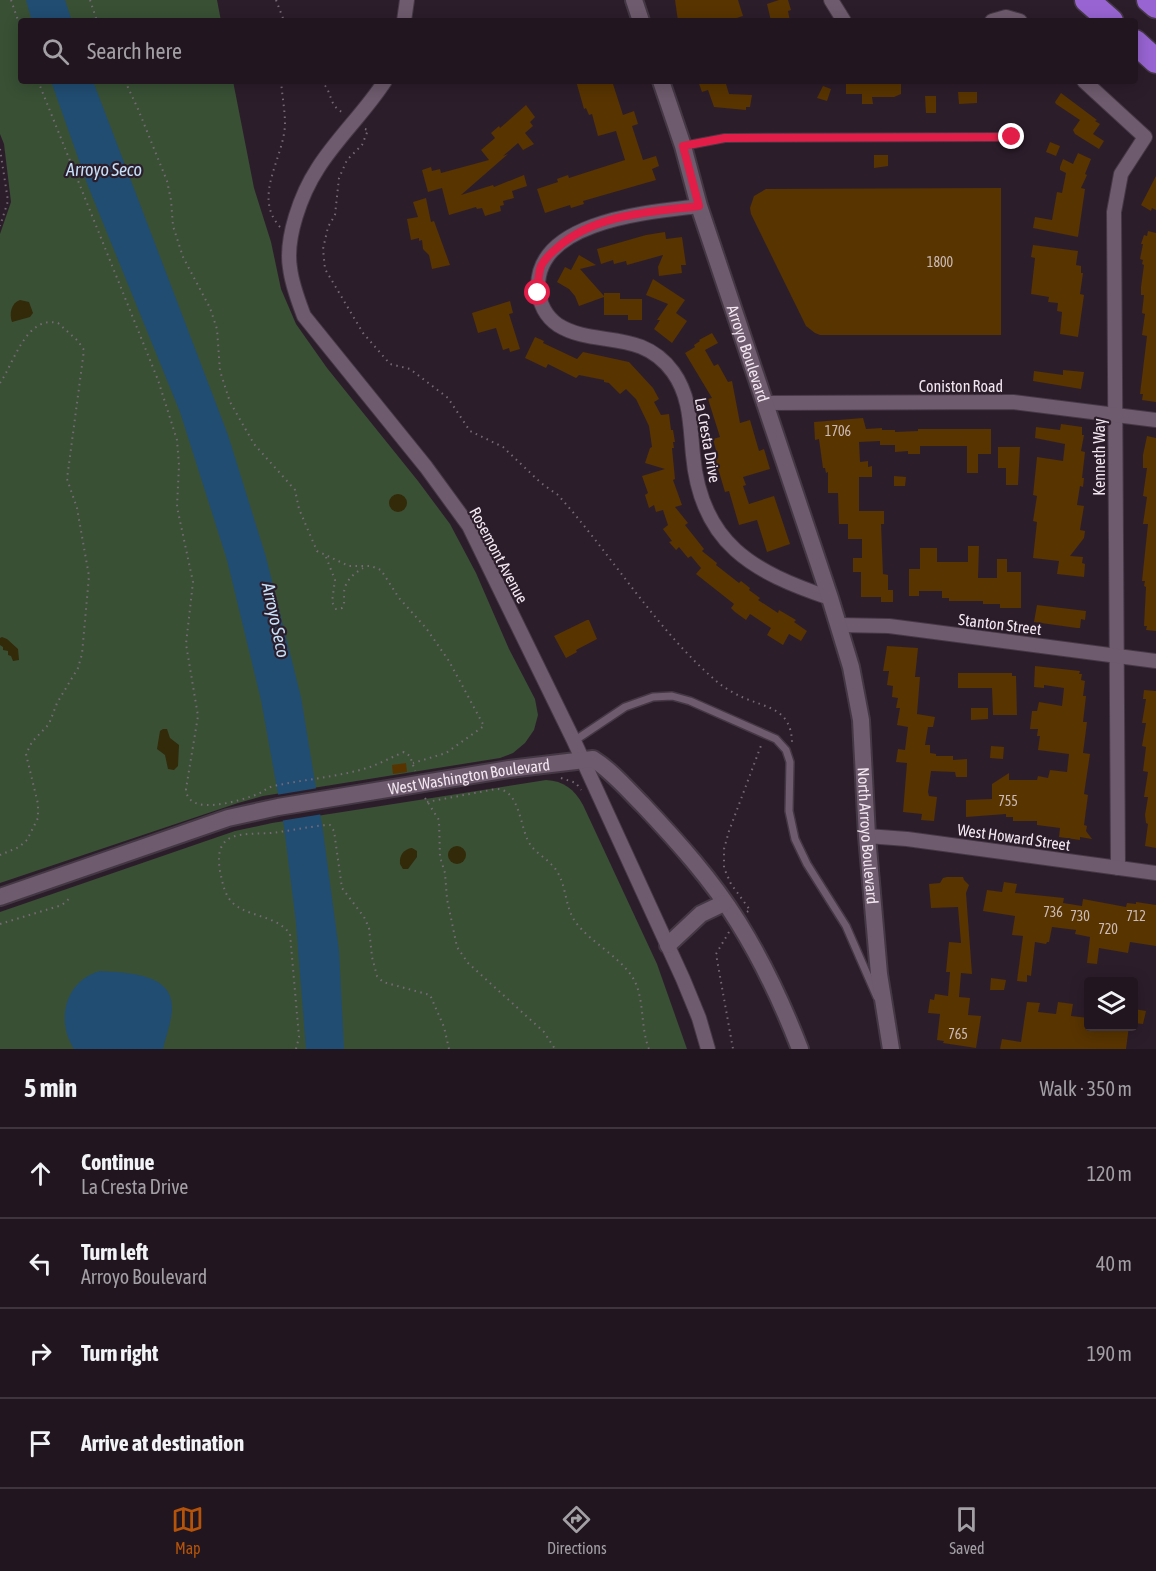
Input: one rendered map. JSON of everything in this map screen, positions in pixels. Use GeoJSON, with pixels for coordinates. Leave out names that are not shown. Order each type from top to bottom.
{"type":"FeatureCollection","features":[{"type":"Feature","properties":{"kind":"highway"},"geometry":{"type":"LineString","coordinates":[[1087,0],[1108,18]]}},
{"type":"Feature","properties":{"kind":"highway"},"geometry":{"type":"LineString","coordinates":[[1149,0],[1156,6]]}},
{"type":"Feature","properties":{"kind":"highway"},"geometry":{"type":"LineString","coordinates":[[1138,45],[1156,61]]}},
{"type":"Feature","properties":{"kind":"street"},"geometry":{"type":"LineString","coordinates":[[404,18],[407,0]]}},
{"type":"Feature","properties":{"kind":"street"},"geometry":{"type":"LineString","coordinates":[[633,0],[640,18]]}},
{"type":"Feature","properties":{"kind":"street"},"geometry":{"type":"LineString","coordinates":[[831,0],[842,18]]}},
{"type":"Feature","properties":{"kind":"street","name":"Rosemont Avenue"},"geometry":{"type":"LineString","coordinates":[[382,84],[355,122],[317,168],[301,202],[289,250],[294,289],[304,316],[426,466],[469,526],[574,741],[668,945],[699,1018],[708,1049]]}},
{"type":"Feature","properties":{"kind":"street","name":"Arroyo Boulevard"},"geometry":{"type":"LineString","coordinates":[[662,84],[683,146],[699,206],[839,625]]}},
{"type":"Feature","properties":{"kind":"street","name":"Kenneth Way"},"geometry":{"type":"LineString","coordinates":[[1087,84],[1145,138],[1121,174],[1113,212],[1118,867]]}},
{"type":"Feature","properties":{"kind":"street","name":"La Cresta Drive"},"geometry":{"type":"LineString","coordinates":[[699,206],[618,218],[575,234],[548,256],[541,266],[538,293],[542,307],[549,318],[576,333],[630,343],[662,359],[673,371],[686,398],[692,430],[697,483],[717,530],[730,547],[748,562],[785,582],[830,598]]}},
{"type":"Feature","properties":{"kind":"street","name":"Coniston Road"},"geometry":{"type":"LineString","coordinates":[[764,403],[1013,402],[1156,420]]}},
{"type":"Feature","properties":{"kind":"street","name":"Stanton Street"},"geometry":{"type":"LineString","coordinates":[[839,625],[889,626],[1156,661]]}},
{"type":"Feature","properties":{"kind":"street","name":"North Arroyo Boulevard"},"geometry":{"type":"LineString","coordinates":[[839,625],[851,667],[861,720],[867,836],[879,974],[891,1049]]}},
{"type":"Feature","properties":{"kind":"street"},"geometry":{"type":"LineString","coordinates":[[582,759],[593,759],[617,779],[692,859],[738,921],[773,985],[800,1049]]}},
{"type":"Feature","properties":{"kind":"street","name":"West Washington Boulevard"},"geometry":{"type":"LineString","coordinates":[[0,897],[228,818],[278,807],[582,759]]}},
{"type":"Feature","properties":{"kind":"street","name":"West Howard Street"},"geometry":{"type":"LineString","coordinates":[[867,836],[1156,873]]}},
{"type":"Feature","properties":{"kind":"street"},"geometry":{"type":"LineString","coordinates":[[668,945],[701,914],[724,903]]}},
{"type":"Feature","properties":{"kind":"lane"},"geometry":{"type":"LineString","coordinates":[[683,146],[725,138],[1012,137]]}},
{"type":"Feature","properties":{"kind":"lane"},"geometry":{"type":"LineString","coordinates":[[574,741],[626,707],[653,697],[672,696],[690,701],[776,739],[786,750],[790,762],[789,811],[795,839],[807,864],[846,926],[867,978],[885,1013]]}},
{"type":"Feature","properties":{"kind":"path"},"geometry":{"type":"LineString","coordinates":[[11,0],[18,20]]}},
{"type":"Feature","properties":{"kind":"path"},"geometry":{"type":"LineString","coordinates":[[90,0],[96,18]]}},
{"type":"Feature","properties":{"kind":"path"},"geometry":{"type":"LineString","coordinates":[[276,0],[283,18]]}},
{"type":"Feature","properties":{"kind":"path"},"geometry":{"type":"LineString","coordinates":[[39,84],[148,353],[177,440],[179,465],[177,507],[193,582],[186,644],[198,716],[186,793],[195,804],[207,806],[259,793],[274,786],[319,779],[371,766],[404,752],[409,755],[415,772]]}},
{"type":"Feature","properties":{"kind":"path"},"geometry":{"type":"LineString","coordinates":[[126,84],[167,181],[173,226],[183,257],[214,318],[217,328],[220,371],[230,402],[266,460],[296,490],[299,509],[317,551],[349,566],[378,567],[381,570],[408,610],[426,628],[449,661],[484,726],[446,753],[412,763]]}},
{"type":"Feature","properties":{"kind":"path"},"geometry":{"type":"LineString","coordinates":[[281,84],[285,123],[281,149],[272,171],[268,197],[270,214],[278,226],[291,237]]}},
{"type":"Feature","properties":{"kind":"path"},"geometry":{"type":"LineString","coordinates":[[323,84],[330,92],[336,109],[347,115]]}},
{"type":"Feature","properties":{"kind":"path"},"geometry":{"type":"LineString","coordinates":[[362,128],[369,130],[362,145],[347,160],[339,178],[335,215],[328,227],[322,249],[325,269],[363,333],[390,364],[410,369],[448,398],[470,431],[503,447],[541,483],[558,495],[668,630],[717,682],[741,697],[779,712],[785,718],[792,739],[792,745],[786,750]]}},
{"type":"Feature","properties":{"kind":"path"},"geometry":{"type":"LineString","coordinates":[[0,149],[8,201],[0,226]]}},
{"type":"Feature","properties":{"kind":"path"},"geometry":{"type":"LineString","coordinates":[[0,383],[26,335],[46,323],[58,323],[78,341],[84,350],[67,479],[77,508],[89,576],[82,654],[78,668],[57,703],[49,724],[32,742],[26,754],[39,811],[38,818],[27,840],[19,847],[0,855]]}},
{"type":"Feature","properties":{"kind":"path"},"geometry":{"type":"LineString","coordinates":[[325,556],[335,580],[332,602],[336,609],[344,605],[344,593],[348,581],[354,573],[365,566]]}},
{"type":"Feature","properties":{"kind":"path"},"geometry":{"type":"LineString","coordinates":[[744,914],[750,910],[727,876],[724,868],[724,849],[764,734]]}},
{"type":"Feature","properties":{"kind":"path"},"geometry":{"type":"LineString","coordinates":[[553,776],[576,783],[582,791]]}},
{"type":"Feature","properties":{"kind":"path"},"geometry":{"type":"LineString","coordinates":[[555,1049],[544,1032],[468,963],[457,947],[447,899],[445,873],[440,857],[440,820],[426,800],[496,789],[510,794],[527,840],[558,872],[573,918],[632,978],[637,989],[649,1049]]}},
{"type":"Feature","properties":{"kind":"path"},"geometry":{"type":"LineString","coordinates":[[296,1049],[299,1037],[290,934],[271,920],[235,905],[224,889],[219,861],[224,844],[236,834],[326,825],[330,825],[334,831],[342,888],[364,917],[369,928],[372,957],[377,976],[383,982],[430,995],[444,1027],[449,1049]]}},
{"type":"Feature","properties":{"kind":"path"},"geometry":{"type":"LineString","coordinates":[[0,924],[62,904],[70,898]]}},
{"type":"Feature","properties":{"kind":"path"},"geometry":{"type":"LineString","coordinates":[[729,932],[716,954],[733,1049]]}},
{"type":"Feature","properties":{"kind":"green space"},"geometry":{"type":"Polygon","coordinates":[[[0,0],[217,0],[220,18],[18,18],[18,84],[234,84],[254,188],[271,242],[281,289],[296,324],[327,368],[450,524],[476,573],[509,649],[535,699],[538,715],[534,730],[525,743],[513,753],[500,758],[263,796],[0,883],[0,234],[11,202],[4,144],[0,134],[0,0]]]}},
{"type":"Feature","properties":{"kind":"green space"},"geometry":{"type":"Polygon","coordinates":[[[546,780],[568,787],[583,805],[657,964],[687,1049],[0,1049],[0,912],[235,831],[272,823],[546,780]]]}},
{"type":"Feature","properties":{"kind":"sand"},"geometry":{"type":"Polygon","coordinates":[[[20,300],[29,302],[33,313],[30,317],[12,322],[12,309],[20,300]]]}},
{"type":"Feature","properties":{"kind":"sand"},"geometry":{"type":"Polygon","coordinates":[[[394,494],[402,494],[407,499],[405,510],[394,512],[389,507],[389,499],[394,494]]]}},
{"type":"Feature","properties":{"kind":"sand"},"geometry":{"type":"Polygon","coordinates":[[[2,637],[18,649],[19,660],[13,661],[8,651],[3,650],[0,645],[2,637]]]}},
{"type":"Feature","properties":{"kind":"sand"},"geometry":{"type":"Polygon","coordinates":[[[167,729],[170,738],[179,745],[178,766],[174,770],[168,769],[165,755],[157,749],[160,731],[167,729]]]}},
{"type":"Feature","properties":{"kind":"sand"},"geometry":{"type":"Polygon","coordinates":[[[457,846],[463,849],[466,855],[463,861],[457,864],[451,861],[448,855],[451,849],[457,846]]]}},
{"type":"Feature","properties":{"kind":"sand"},"geometry":{"type":"Polygon","coordinates":[[[412,848],[417,851],[417,857],[408,869],[403,869],[400,864],[401,855],[412,848]]]}},
{"type":"Feature","properties":{"kind":"water"},"geometry":{"type":"Polygon","coordinates":[[[26,0],[65,0],[71,18],[31,18],[26,0]]]}},
{"type":"Feature","properties":{"kind":"water","name":"Arroyo Seco"},"geometry":{"type":"Polygon","coordinates":[[[52,84],[94,84],[228,435],[266,557],[301,697],[323,831],[339,950],[344,1049],[306,1049],[296,923],[284,827],[261,700],[227,560],[180,412],[88,186],[52,84]]]}},
{"type":"Feature","properties":{"kind":"water"},"geometry":{"type":"Polygon","coordinates":[[[100,971],[145,977],[164,987],[170,995],[172,1007],[163,1049],[74,1049],[65,1026],[67,1002],[79,983],[100,971]]]}},
{"type":"Feature","properties":{"kind":"pier"},"geometry":{"type":"Polygon","coordinates":[[[318,788],[323,814],[280,821],[276,795],[318,788]]]}},
{"type":"Feature","properties":{"kind":"building"},"geometry":{"type":"Polygon","coordinates":[[[675,0],[738,0],[743,16],[737,18],[678,18],[675,0]]]}},
{"type":"Feature","properties":{"kind":"building"},"geometry":{"type":"Polygon","coordinates":[[[788,0],[791,10],[788,11],[789,18],[770,18],[767,4],[788,0]]]}},
{"type":"Feature","properties":{"kind":"building"},"geometry":{"type":"Polygon","coordinates":[[[577,84],[613,84],[623,115],[634,111],[638,124],[632,126],[643,160],[656,156],[659,166],[652,169],[656,180],[583,201],[584,204],[571,208],[570,205],[545,213],[537,189],[558,182],[557,179],[568,175],[569,178],[625,160],[616,131],[598,136],[592,114],[589,115],[586,108],[584,109],[577,84]]]}},
{"type":"Feature","properties":{"kind":"building"},"geometry":{"type":"Polygon","coordinates":[[[699,84],[726,84],[729,94],[752,95],[750,107],[746,107],[746,110],[714,107],[708,90],[702,92],[699,84]]]}},
{"type":"Feature","properties":{"kind":"building"},"geometry":{"type":"Polygon","coordinates":[[[846,84],[901,84],[901,94],[894,97],[872,97],[873,104],[862,104],[862,94],[846,94],[846,84]]]}},
{"type":"Feature","properties":{"kind":"building"},"geometry":{"type":"Polygon","coordinates":[[[823,86],[831,89],[827,101],[817,98],[823,86]]]}},
{"type":"Feature","properties":{"kind":"building"},"geometry":{"type":"Polygon","coordinates":[[[958,92],[977,92],[977,103],[959,104],[958,92]]]}},
{"type":"Feature","properties":{"kind":"building"},"geometry":{"type":"Polygon","coordinates":[[[1061,93],[1100,124],[1093,134],[1104,141],[1099,149],[1075,134],[1073,130],[1080,120],[1056,104],[1061,93]]]}},
{"type":"Feature","properties":{"kind":"building"},"geometry":{"type":"Polygon","coordinates":[[[925,96],[936,96],[936,113],[926,113],[925,96]]]}},
{"type":"Feature","properties":{"kind":"building"},"geometry":{"type":"Polygon","coordinates":[[[526,105],[535,117],[530,122],[533,126],[525,133],[534,144],[523,150],[518,143],[461,195],[493,185],[494,187],[524,175],[527,186],[512,191],[514,198],[503,201],[504,205],[500,206],[501,211],[485,216],[482,208],[477,209],[476,207],[449,215],[442,188],[428,192],[422,170],[431,167],[432,171],[440,169],[441,173],[489,160],[481,150],[495,138],[491,133],[526,105]]]}},
{"type":"Feature","properties":{"kind":"building"},"geometry":{"type":"Polygon","coordinates":[[[1050,142],[1060,146],[1056,156],[1046,152],[1050,142]]]}},
{"type":"Feature","properties":{"kind":"building"},"geometry":{"type":"Polygon","coordinates":[[[1078,153],[1091,159],[1081,188],[1085,189],[1078,237],[1033,228],[1035,217],[1052,220],[1057,192],[1062,193],[1066,173],[1060,170],[1063,159],[1073,164],[1078,153]]]}},
{"type":"Feature","properties":{"kind":"building"},"geometry":{"type":"Polygon","coordinates":[[[874,155],[888,155],[888,166],[874,168],[874,155]]]}},
{"type":"Feature","properties":{"kind":"building"},"geometry":{"type":"Polygon","coordinates":[[[1156,176],[1156,210],[1152,208],[1151,211],[1141,205],[1156,176]]]}},
{"type":"Feature","properties":{"kind":"building"},"geometry":{"type":"Polygon","coordinates":[[[1001,188],[1001,335],[820,335],[815,333],[806,326],[750,208],[754,196],[766,189],[1001,188]]]}},
{"type":"Feature","properties":{"kind":"building"},"geometry":{"type":"Polygon","coordinates":[[[426,198],[431,222],[434,221],[450,265],[432,269],[429,255],[423,249],[422,240],[419,241],[419,238],[411,240],[407,219],[418,217],[413,202],[426,198]]]}},
{"type":"Feature","properties":{"kind":"building"},"geometry":{"type":"Polygon","coordinates":[[[1148,231],[1156,233],[1156,402],[1142,400],[1143,394],[1140,394],[1147,336],[1142,335],[1145,314],[1142,313],[1144,295],[1141,295],[1144,265],[1143,260],[1140,259],[1143,244],[1141,244],[1148,231]]]}},
{"type":"Feature","properties":{"kind":"building"},"geometry":{"type":"Polygon","coordinates":[[[665,232],[666,239],[682,237],[686,265],[681,265],[682,273],[659,276],[658,267],[663,255],[627,265],[626,261],[614,264],[613,260],[601,264],[597,249],[665,232]]]}},
{"type":"Feature","properties":{"kind":"building"},"geometry":{"type":"Polygon","coordinates":[[[1033,245],[1078,251],[1076,265],[1081,266],[1081,273],[1083,273],[1080,294],[1084,295],[1078,337],[1060,334],[1062,312],[1057,311],[1058,303],[1048,302],[1049,297],[1031,294],[1035,258],[1031,257],[1033,245]]]}},
{"type":"Feature","properties":{"kind":"building"},"geometry":{"type":"Polygon","coordinates":[[[579,255],[596,265],[580,269],[604,296],[604,293],[620,293],[620,299],[642,299],[642,320],[628,320],[628,315],[604,315],[604,297],[579,306],[569,289],[557,282],[565,267],[571,270],[579,255]]]}},
{"type":"Feature","properties":{"kind":"building"},"geometry":{"type":"Polygon","coordinates":[[[653,279],[685,300],[676,313],[687,321],[672,343],[654,329],[668,304],[646,295],[653,279]]]}},
{"type":"Feature","properties":{"kind":"building"},"geometry":{"type":"Polygon","coordinates":[[[510,301],[513,313],[509,314],[520,349],[510,352],[509,348],[503,350],[496,328],[478,333],[472,313],[510,301]]]}},
{"type":"Feature","properties":{"kind":"building"},"geometry":{"type":"Polygon","coordinates":[[[712,333],[718,343],[705,350],[714,366],[718,364],[728,382],[732,381],[740,423],[750,420],[759,451],[764,449],[770,469],[743,477],[746,485],[743,486],[749,504],[774,496],[790,544],[767,552],[757,520],[739,525],[729,491],[725,492],[714,455],[717,454],[713,439],[720,437],[708,399],[712,398],[685,353],[695,347],[694,345],[699,340],[712,333]]]}},
{"type":"Feature","properties":{"kind":"building"},"geometry":{"type":"Polygon","coordinates":[[[535,337],[577,359],[583,352],[629,362],[653,388],[659,399],[654,402],[661,415],[669,414],[671,430],[673,430],[675,479],[673,480],[682,505],[675,507],[688,523],[685,525],[704,549],[702,551],[717,563],[716,565],[739,583],[741,581],[750,588],[749,590],[760,598],[758,600],[778,613],[779,610],[796,620],[794,622],[807,631],[801,641],[789,634],[783,645],[767,635],[771,628],[750,614],[746,620],[735,612],[731,608],[734,604],[696,574],[701,568],[691,556],[688,558],[679,547],[676,550],[669,542],[672,541],[663,529],[668,525],[663,510],[656,512],[654,505],[649,508],[645,495],[648,493],[642,476],[665,469],[645,463],[652,447],[649,426],[636,399],[626,389],[620,394],[604,380],[579,375],[576,378],[548,364],[546,368],[525,358],[535,337]]]}},
{"type":"Feature","properties":{"kind":"building"},"geometry":{"type":"Polygon","coordinates":[[[1063,370],[1084,372],[1081,389],[1033,381],[1034,371],[1063,375],[1063,370]]]}},
{"type":"Feature","properties":{"kind":"building"},"geometry":{"type":"Polygon","coordinates":[[[863,418],[866,429],[882,428],[882,430],[895,430],[895,432],[918,431],[918,429],[991,429],[991,454],[978,454],[978,473],[967,473],[967,446],[920,446],[920,454],[908,454],[908,451],[895,452],[895,445],[880,445],[880,441],[859,442],[860,462],[868,461],[868,467],[872,466],[872,477],[859,477],[859,511],[884,511],[884,524],[881,524],[883,574],[888,575],[888,590],[893,590],[893,602],[881,602],[881,597],[861,597],[861,572],[853,572],[853,558],[862,558],[862,539],[848,539],[848,524],[839,524],[838,493],[828,493],[828,472],[826,473],[823,468],[819,439],[815,440],[814,422],[863,418]]]}},
{"type":"Feature","properties":{"kind":"building"},"geometry":{"type":"Polygon","coordinates":[[[1061,424],[1082,427],[1082,435],[1084,435],[1081,451],[1085,452],[1082,478],[1084,478],[1083,487],[1080,486],[1077,505],[1084,506],[1080,530],[1085,531],[1084,538],[1070,556],[1083,557],[1084,577],[1057,574],[1059,561],[1033,558],[1037,522],[1033,521],[1037,496],[1033,495],[1037,457],[1063,461],[1065,444],[1035,438],[1036,427],[1060,430],[1061,424]]]}},
{"type":"Feature","properties":{"kind":"building"},"geometry":{"type":"Polygon","coordinates":[[[1147,436],[1156,438],[1156,631],[1146,630],[1147,626],[1144,626],[1146,587],[1144,586],[1145,581],[1142,581],[1148,524],[1143,524],[1147,497],[1143,496],[1147,468],[1143,468],[1143,455],[1147,436]]]}},
{"type":"Feature","properties":{"kind":"building"},"geometry":{"type":"Polygon","coordinates":[[[998,447],[1020,447],[1018,485],[1006,485],[1006,468],[998,468],[998,447]]]}},
{"type":"Feature","properties":{"kind":"building"},"geometry":{"type":"Polygon","coordinates":[[[894,476],[906,477],[905,486],[894,486],[894,476]]]}},
{"type":"Feature","properties":{"kind":"building"},"geometry":{"type":"Polygon","coordinates":[[[968,546],[979,546],[978,578],[997,578],[997,559],[1007,559],[1007,572],[1021,572],[1021,608],[1000,608],[1000,604],[983,604],[983,601],[949,601],[949,598],[942,598],[942,591],[919,591],[919,596],[909,596],[909,569],[920,569],[920,548],[937,548],[937,562],[968,562],[968,546]]]}},
{"type":"Feature","properties":{"kind":"building"},"geometry":{"type":"Polygon","coordinates":[[[1037,605],[1086,611],[1085,620],[1081,619],[1080,628],[1034,622],[1037,605]]]}},
{"type":"Feature","properties":{"kind":"building"},"geometry":{"type":"Polygon","coordinates":[[[587,620],[597,639],[566,658],[554,636],[587,620]]]}},
{"type":"Feature","properties":{"kind":"building"},"geometry":{"type":"Polygon","coordinates":[[[887,646],[918,648],[915,677],[920,677],[917,714],[935,717],[933,727],[928,727],[925,745],[930,745],[930,753],[936,756],[953,756],[953,760],[967,759],[967,777],[956,777],[955,772],[931,771],[928,792],[929,796],[937,797],[934,821],[921,820],[922,814],[903,812],[907,763],[896,762],[898,749],[905,750],[908,727],[897,725],[900,708],[896,708],[898,698],[892,697],[893,686],[887,685],[889,671],[883,671],[887,646]]]}},
{"type":"Feature","properties":{"kind":"building"},"geometry":{"type":"Polygon","coordinates":[[[1035,666],[1080,671],[1081,680],[1085,681],[1083,722],[1087,722],[1083,753],[1090,754],[1084,794],[1088,795],[1084,825],[1087,826],[1086,831],[1092,839],[1059,837],[1060,828],[1037,825],[1037,821],[1013,821],[1013,817],[1006,817],[1006,814],[966,817],[966,800],[992,799],[992,784],[1009,773],[1009,780],[1037,780],[1038,776],[1048,778],[1050,770],[1067,772],[1069,754],[1038,750],[1040,736],[1037,736],[1038,729],[1030,729],[1032,711],[1037,711],[1039,702],[1062,706],[1064,688],[1044,685],[1044,688],[1034,687],[1035,666]]]}},
{"type":"Feature","properties":{"kind":"building"},"geometry":{"type":"Polygon","coordinates":[[[958,673],[1012,673],[1012,676],[1016,676],[1017,715],[993,715],[992,688],[958,688],[958,673]]]}},
{"type":"Feature","properties":{"kind":"building"},"geometry":{"type":"Polygon","coordinates":[[[1144,690],[1156,691],[1156,848],[1145,846],[1148,824],[1145,815],[1148,797],[1144,797],[1148,772],[1143,771],[1146,747],[1142,746],[1146,723],[1142,723],[1146,699],[1143,699],[1144,690]]]}},
{"type":"Feature","properties":{"kind":"building"},"geometry":{"type":"Polygon","coordinates":[[[971,708],[988,708],[988,719],[971,720],[971,708]]]}},
{"type":"Feature","properties":{"kind":"building"},"geometry":{"type":"Polygon","coordinates":[[[991,746],[1004,747],[1003,759],[990,758],[991,746]]]}},
{"type":"Feature","properties":{"kind":"building"},"geometry":{"type":"Polygon","coordinates":[[[406,763],[407,772],[393,774],[392,765],[406,763]]]}},
{"type":"Feature","properties":{"kind":"building"},"geometry":{"type":"Polygon","coordinates":[[[963,877],[969,885],[966,893],[972,974],[961,973],[959,997],[970,998],[968,1015],[981,1016],[976,1048],[937,1040],[940,1014],[928,1013],[930,999],[934,1000],[935,994],[948,996],[950,972],[946,972],[949,942],[961,943],[958,907],[931,908],[929,884],[940,883],[943,878],[963,877]]]}},
{"type":"Feature","properties":{"kind":"building"},"geometry":{"type":"Polygon","coordinates":[[[1004,882],[1017,884],[1015,893],[1064,898],[1063,903],[1082,906],[1083,899],[1126,907],[1127,903],[1136,904],[1136,902],[1156,905],[1156,946],[1130,942],[1128,953],[1099,948],[1097,964],[1087,963],[1090,937],[1075,934],[1076,930],[1052,927],[1049,942],[1046,944],[1035,942],[1031,976],[1027,975],[1027,982],[1017,981],[1023,936],[1012,935],[1015,916],[983,911],[987,890],[1002,892],[1004,882]]]}},
{"type":"Feature","properties":{"kind":"building"},"geometry":{"type":"Polygon","coordinates":[[[991,978],[1006,980],[1004,990],[990,990],[991,978]]]}},
{"type":"Feature","properties":{"kind":"building"},"geometry":{"type":"Polygon","coordinates":[[[1027,1002],[1040,1003],[1038,1012],[1056,1014],[1058,1002],[1073,1004],[1071,1016],[1084,1017],[1084,1031],[1128,1031],[1126,1049],[1000,1049],[1002,1039],[1021,1042],[1027,1002]]]}},
{"type":"Feature","properties":{"kind":"building"},"geometry":{"type":"Polygon","coordinates":[[[1138,1010],[1146,1011],[1143,1024],[1138,1023],[1138,1010]]]}},
{"type":"Feature","properties":{"kind":"route"},"geometry":{"type":"LineString","coordinates":[[538,293],[541,266],[548,256],[575,234],[618,218],[699,206],[683,146],[725,138],[1012,137]]}}]}
